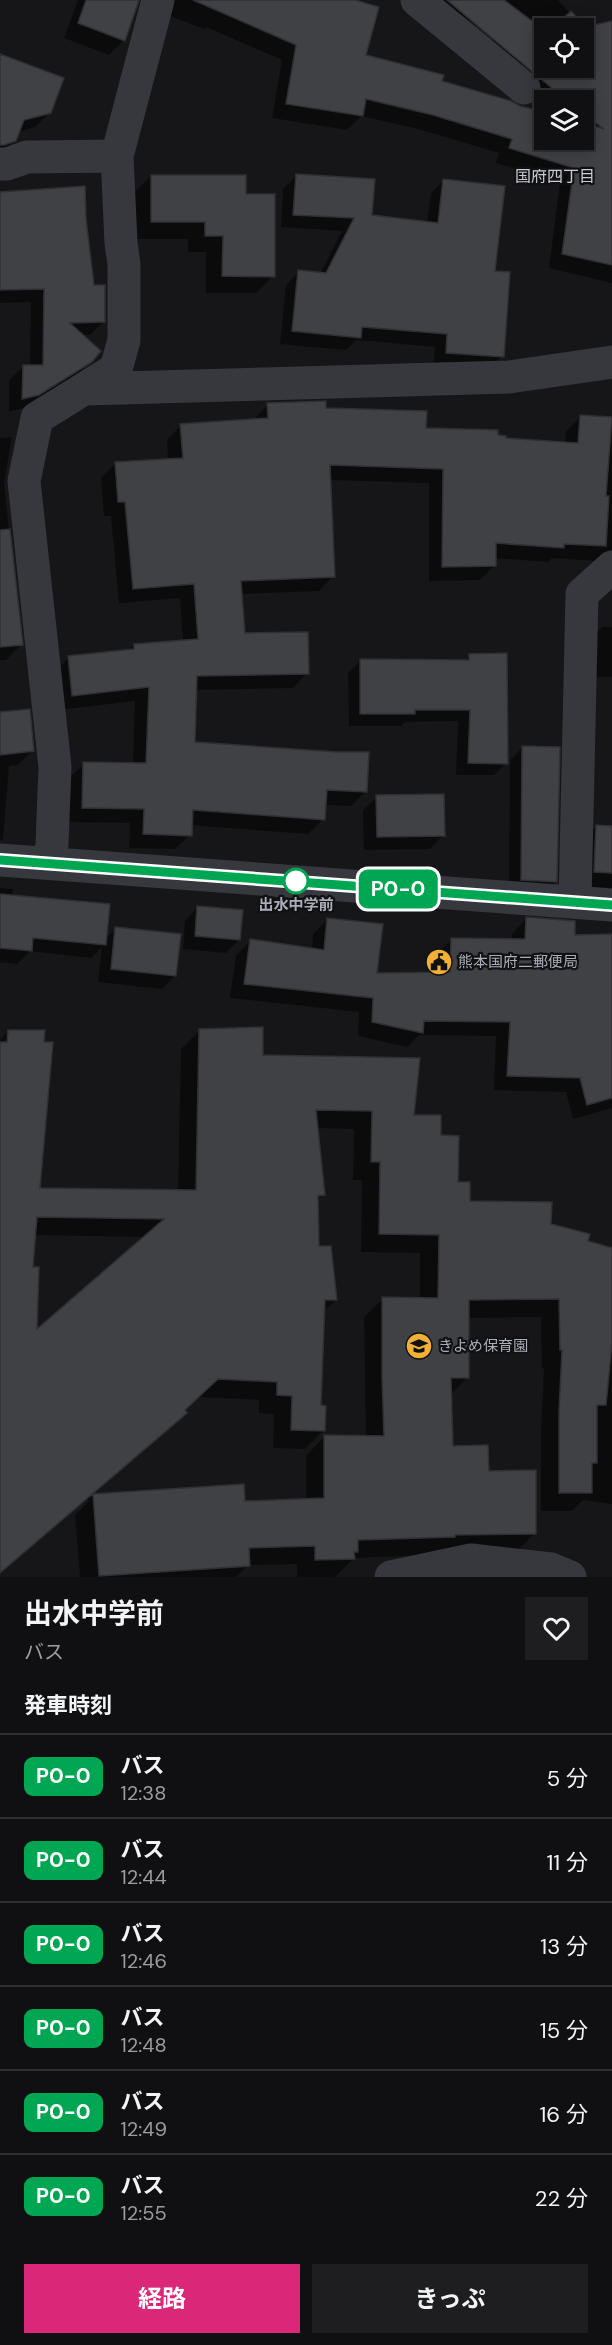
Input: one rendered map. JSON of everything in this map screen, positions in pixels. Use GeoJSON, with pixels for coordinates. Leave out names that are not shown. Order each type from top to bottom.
{"type":"FeatureCollection","features":[{"type":"Feature","properties":{"kind":"street"},"geometry":{"type":"LineString","coordinates":[[48,863],[52,845],[55,767],[24,481],[37,418],[116,369],[124,340],[124,264],[117,156],[158,0]]}},
{"type":"Feature","properties":{"kind":"street"},"geometry":{"type":"LineString","coordinates":[[417,0],[524,88]]}},
{"type":"Feature","properties":{"kind":"street"},"geometry":{"type":"LineString","coordinates":[[0,164],[7,165],[27,157],[117,156]]}},
{"type":"Feature","properties":{"kind":"street"},"geometry":{"type":"LineString","coordinates":[[85,389],[509,377],[612,362]]}},
{"type":"Feature","properties":{"kind":"street"},"geometry":{"type":"LineString","coordinates":[[575,902],[582,594],[612,567]]}},
{"type":"Feature","properties":{"kind":"street"},"geometry":{"type":"LineString","coordinates":[[0,860],[612,905]]}},
{"type":"Feature","properties":{"kind":"street"},"geometry":{"type":"LineString","coordinates":[[391,1577],[471,1560],[551,1569],[570,1577]]}},
{"type":"Feature","properties":{"kind":"building"},"geometry":{"type":"Polygon","coordinates":[[[86,0],[139,0],[125,41],[78,23],[86,0]]]}},
{"type":"Feature","properties":{"kind":"building"},"geometry":{"type":"Polygon","coordinates":[[[193,0],[355,0],[379,7],[366,55],[444,75],[442,81],[534,110],[534,150],[594,150],[594,126],[604,129],[594,122],[594,90],[554,90],[540,78],[594,78],[594,25],[612,21],[612,265],[562,254],[574,168],[509,148],[512,139],[433,115],[366,99],[363,116],[286,104],[296,45],[193,0]]]}},
{"type":"Feature","properties":{"kind":"building"},"geometry":{"type":"Polygon","coordinates":[[[447,0],[504,0],[534,22],[534,73],[447,0]]]}},
{"type":"Feature","properties":{"kind":"building"},"geometry":{"type":"Polygon","coordinates":[[[571,11],[578,18],[564,18],[571,11]]]}},
{"type":"Feature","properties":{"kind":"building"},"geometry":{"type":"Polygon","coordinates":[[[0,54],[64,78],[51,113],[24,120],[16,141],[4,145],[0,145],[0,54]]]}},
{"type":"Feature","properties":{"kind":"building"},"geometry":{"type":"Polygon","coordinates":[[[296,174],[375,179],[372,215],[438,223],[443,179],[505,186],[495,271],[510,272],[504,357],[446,353],[447,334],[362,327],[361,338],[292,331],[298,270],[326,273],[354,218],[293,215],[296,174]]]}},
{"type":"Feature","properties":{"kind":"building"},"geometry":{"type":"Polygon","coordinates":[[[151,175],[246,175],[246,194],[275,194],[275,277],[222,276],[223,236],[205,236],[205,222],[151,222],[151,175]]]}},
{"type":"Feature","properties":{"kind":"building"},"geometry":{"type":"Polygon","coordinates":[[[85,186],[86,219],[94,285],[105,285],[105,322],[70,323],[101,351],[92,362],[39,395],[22,399],[23,365],[43,365],[44,289],[0,290],[0,192],[85,186]]]}},
{"type":"Feature","properties":{"kind":"building"},"geometry":{"type":"Polygon","coordinates":[[[326,401],[326,408],[427,411],[426,428],[498,430],[498,435],[506,436],[506,438],[578,443],[580,415],[612,417],[606,496],[609,496],[606,546],[564,544],[564,548],[496,543],[496,566],[442,567],[443,469],[330,465],[335,577],[241,581],[245,633],[308,632],[309,674],[197,676],[195,742],[337,752],[369,752],[367,792],[327,790],[325,820],[193,810],[192,836],[143,834],[144,809],[82,808],[83,762],[146,763],[149,687],[72,696],[68,656],[134,649],[134,644],[198,639],[194,584],[133,589],[125,502],[118,502],[115,462],[183,458],[180,424],[268,418],[267,403],[326,401]]]}},
{"type":"Feature","properties":{"kind":"building"},"geometry":{"type":"Polygon","coordinates":[[[10,529],[23,645],[0,647],[0,530],[10,529]]]}},
{"type":"Feature","properties":{"kind":"building"},"geometry":{"type":"Polygon","coordinates":[[[507,653],[508,764],[468,763],[470,710],[415,710],[415,714],[360,714],[360,659],[469,660],[469,654],[507,653]]]}},
{"type":"Feature","properties":{"kind":"building"},"geometry":{"type":"Polygon","coordinates":[[[30,709],[34,751],[0,755],[0,712],[30,709]]]}},
{"type":"Feature","properties":{"kind":"building"},"geometry":{"type":"Polygon","coordinates":[[[522,746],[560,747],[557,882],[521,880],[522,746]]]}},
{"type":"Feature","properties":{"kind":"building"},"geometry":{"type":"Polygon","coordinates":[[[444,794],[445,836],[377,837],[376,795],[444,794]]]}},
{"type":"Feature","properties":{"kind":"building"},"geometry":{"type":"Polygon","coordinates":[[[596,825],[612,826],[612,873],[594,872],[596,825]]]}},
{"type":"Feature","properties":{"kind":"building"},"geometry":{"type":"Polygon","coordinates":[[[0,894],[110,904],[106,945],[33,938],[32,951],[0,948],[0,894]]]}},
{"type":"Feature","properties":{"kind":"building"},"geometry":{"type":"Polygon","coordinates":[[[197,906],[243,910],[240,940],[195,936],[197,906]]]}},
{"type":"Feature","properties":{"kind":"building"},"geometry":{"type":"Polygon","coordinates":[[[526,917],[575,921],[575,935],[612,934],[612,1098],[587,1105],[580,1078],[507,1076],[510,1022],[424,1021],[423,1033],[372,1022],[373,998],[244,984],[250,939],[324,950],[327,918],[383,924],[377,973],[450,972],[451,938],[525,939],[526,917]]]}},
{"type":"Feature","properties":{"kind":"building"},"geometry":{"type":"Polygon","coordinates":[[[115,927],[181,934],[176,976],[111,969],[115,927]]]}},
{"type":"Feature","properties":{"kind":"building"},"geometry":{"type":"Polygon","coordinates":[[[263,1027],[263,1055],[420,1058],[414,1115],[441,1115],[441,1135],[459,1136],[458,1182],[470,1182],[470,1201],[552,1202],[551,1224],[590,1234],[588,1241],[612,1248],[612,1343],[606,1405],[597,1405],[597,1463],[592,1463],[592,1493],[559,1493],[562,1350],[560,1350],[559,1299],[469,1300],[469,1378],[451,1378],[453,1446],[488,1445],[489,1471],[536,1470],[536,1534],[358,1540],[358,1552],[354,1552],[355,1559],[315,1560],[315,1546],[249,1548],[250,1566],[99,1576],[93,1494],[244,1484],[245,1501],[324,1498],[324,1435],[384,1436],[382,1297],[438,1298],[439,1235],[379,1234],[380,1162],[371,1162],[372,1111],[316,1110],[325,1195],[318,1196],[319,1246],[331,1246],[337,1300],[325,1300],[321,1405],[326,1406],[325,1431],[291,1430],[292,1396],[277,1395],[277,1382],[218,1379],[185,1410],[187,1413],[0,1573],[0,1042],[7,1042],[8,1030],[45,1030],[44,1042],[53,1042],[40,1188],[196,1190],[199,1029],[263,1027]],[[37,1217],[33,1267],[39,1267],[37,1329],[164,1219],[37,1217]]]}},
{"type":"Feature","properties":{"kind":"bus line","name":"P0-0"},"geometry":{"type":"LineString","coordinates":[[0,860],[612,905]]}},
{"type":"Feature","properties":{"kind":"place","name":"出水中学前"},"geometry":{"type":"Point","coordinates":[296,881]}},
{"type":"Feature","properties":{"kind":"place","name":"熊本国府二郵便局"},"geometry":{"type":"Point","coordinates":[439,962]}},
{"type":"Feature","properties":{"kind":"place","name":"きよめ保育園"},"geometry":{"type":"Point","coordinates":[419,1346]}},
{"type":"Feature","properties":{"kind":"district","name":"国府四丁目"},"geometry":{"type":"Point","coordinates":[555,176]}}]}
